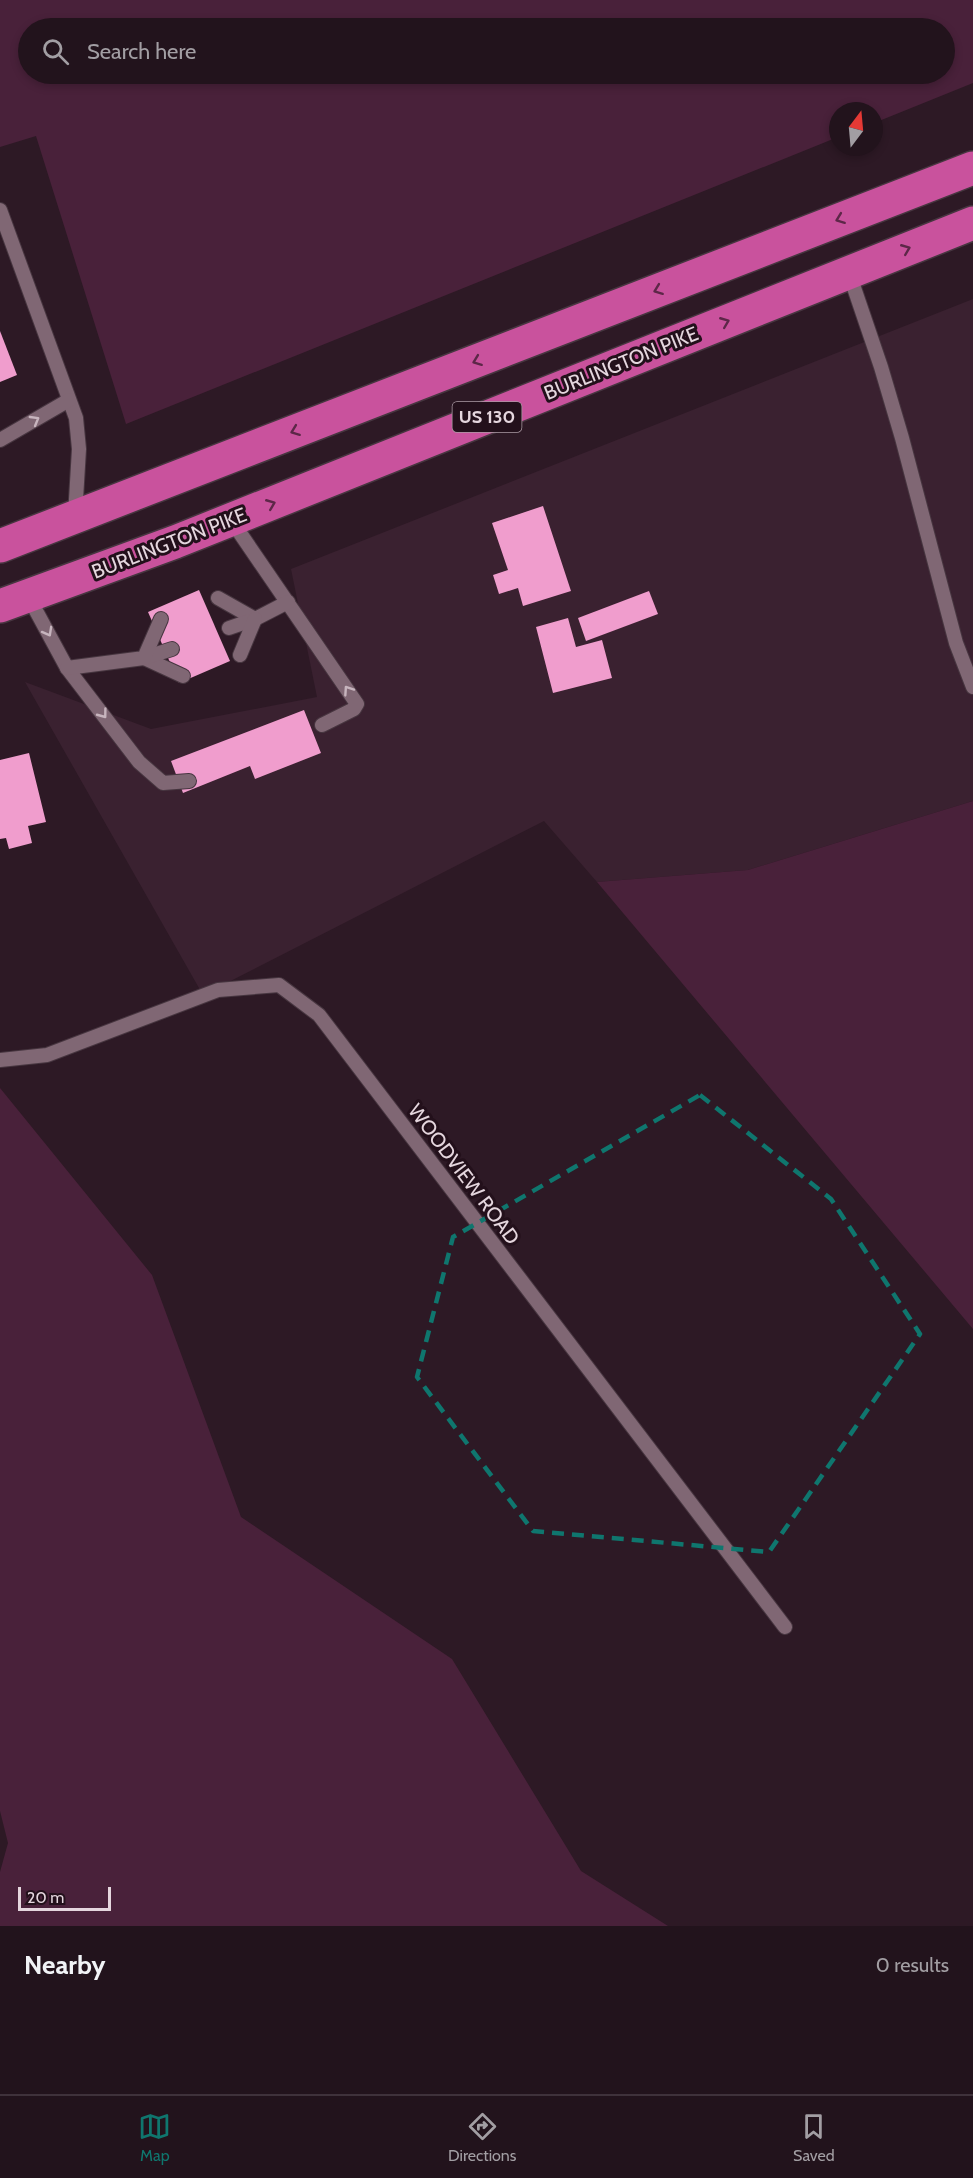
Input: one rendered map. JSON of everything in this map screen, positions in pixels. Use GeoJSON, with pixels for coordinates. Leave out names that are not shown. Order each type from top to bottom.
{"type":"FeatureCollection","features":[{"type":"Feature","properties":{"kind":"highway"},"geometry":{"type":"LineString","coordinates":[[0,546],[973,168]]}},
{"type":"Feature","properties":{"kind":"highway","name":"BURLINGTON PIKE"},"geometry":{"type":"LineString","coordinates":[[14,601],[231,520],[973,223]]}},
{"type":"Feature","properties":{"kind":"lane"},"geometry":{"type":"LineString","coordinates":[[0,210],[76,418],[79,449],[75,516]]}},
{"type":"Feature","properties":{"kind":"lane"},"geometry":{"type":"LineString","coordinates":[[849,272],[902,438],[956,643],[973,687]]}},
{"type":"Feature","properties":{"kind":"lane"},"geometry":{"type":"LineString","coordinates":[[0,440],[69,400]]}},
{"type":"Feature","properties":{"kind":"lane"},"geometry":{"type":"LineString","coordinates":[[231,520],[357,704],[354,709],[322,725]]}},
{"type":"Feature","properties":{"kind":"lane"},"geometry":{"type":"LineString","coordinates":[[218,598],[255,619]]}},
{"type":"Feature","properties":{"kind":"lane"},"geometry":{"type":"LineString","coordinates":[[14,601],[139,762],[163,783],[189,781]]}},
{"type":"Feature","properties":{"kind":"lane"},"geometry":{"type":"LineString","coordinates":[[229,628],[255,619],[288,602]]}},
{"type":"Feature","properties":{"kind":"lane"},"geometry":{"type":"LineString","coordinates":[[144,658],[161,619]]}},
{"type":"Feature","properties":{"kind":"lane"},"geometry":{"type":"LineString","coordinates":[[240,655],[255,619]]}},
{"type":"Feature","properties":{"kind":"lane"},"geometry":{"type":"LineString","coordinates":[[67,668],[144,658],[172,649]]}},
{"type":"Feature","properties":{"kind":"lane"},"geometry":{"type":"LineString","coordinates":[[144,658],[183,676]]}},
{"type":"Feature","properties":{"kind":"lane","name":"WOODVIEW ROAD"},"geometry":{"type":"LineString","coordinates":[[0,1060],[47,1055],[218,990],[279,985],[319,1016],[785,1627]]}},
{"type":"Feature","properties":{"kind":"highlighted area"},"geometry":{"type":"Polygon","coordinates":[[[700,1095],[831,1199],[920,1334],[769,1552],[533,1531],[417,1377],[453,1237],[700,1095]]]}},
{"type":"Feature","properties":{"kind":"shaded area"},"geometry":{"type":"Polygon","coordinates":[[[0,0],[973,0],[973,83],[883,119],[883,102],[829,102],[829,141],[126,424],[36,136],[0,147],[0,0]]]}},
{"type":"Feature","properties":{"kind":"shaded area"},"geometry":{"type":"Polygon","coordinates":[[[973,299],[973,801],[748,870],[597,882],[544,821],[203,995],[25,682],[151,729],[317,697],[291,569],[973,299]]]}},
{"type":"Feature","properties":{"kind":"shaded area"},"geometry":{"type":"Polygon","coordinates":[[[973,801],[973,1329],[597,882],[748,870],[973,801]]]}},
{"type":"Feature","properties":{"kind":"shaded area"},"geometry":{"type":"Polygon","coordinates":[[[0,1088],[152,1275],[241,1517],[452,1659],[581,1871],[668,1926],[0,1926],[0,1872],[8,1843],[0,1811],[0,1088]]]}},
{"type":"Feature","properties":{"kind":"building"},"geometry":{"type":"Polygon","coordinates":[[[0,331],[17,375],[0,382],[0,331]]]}},
{"type":"Feature","properties":{"kind":"building"},"geometry":{"type":"Polygon","coordinates":[[[543,506],[571,591],[523,606],[518,588],[499,594],[493,575],[508,570],[492,523],[543,506]]]}},
{"type":"Feature","properties":{"kind":"building"},"geometry":{"type":"Polygon","coordinates":[[[199,590],[230,661],[179,683],[148,612],[199,590]]]}},
{"type":"Feature","properties":{"kind":"building"},"geometry":{"type":"Polygon","coordinates":[[[649,591],[658,614],[586,641],[578,618],[649,591]]]}},
{"type":"Feature","properties":{"kind":"building"},"geometry":{"type":"Polygon","coordinates":[[[568,618],[576,647],[602,640],[612,678],[553,693],[536,627],[568,618]]]}},
{"type":"Feature","properties":{"kind":"building"},"geometry":{"type":"Polygon","coordinates":[[[304,710],[321,753],[255,779],[250,766],[183,793],[171,761],[304,710]]]}},
{"type":"Feature","properties":{"kind":"building"},"geometry":{"type":"Polygon","coordinates":[[[29,753],[46,822],[28,826],[32,843],[9,849],[6,838],[0,839],[0,760],[29,753]]]}}]}
